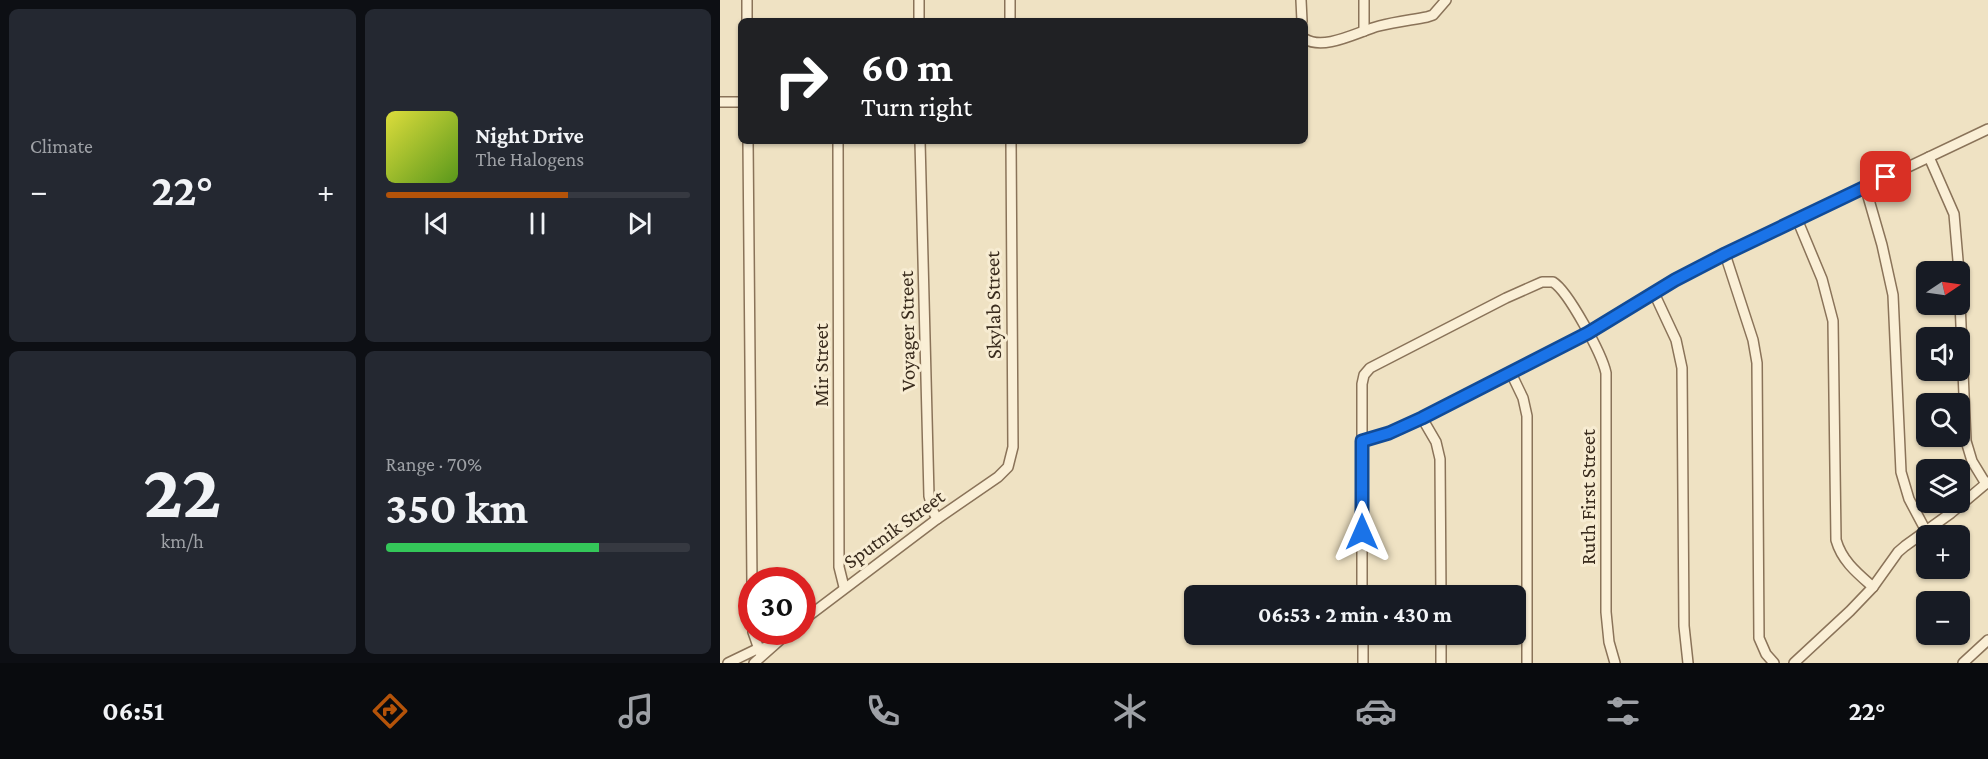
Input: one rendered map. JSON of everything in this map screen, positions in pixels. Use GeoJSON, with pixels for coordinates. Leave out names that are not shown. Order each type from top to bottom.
{"type":"FeatureCollection","features":[{"type":"Feature","properties":{"kind":"street"},"geometry":{"type":"LineString","coordinates":[[747,0],[747,18]]}},
{"type":"Feature","properties":{"kind":"street"},"geometry":{"type":"LineString","coordinates":[[919,0],[919,18]]}},
{"type":"Feature","properties":{"kind":"street"},"geometry":{"type":"LineString","coordinates":[[1010,0],[1010,18]]}},
{"type":"Feature","properties":{"kind":"street"},"geometry":{"type":"LineString","coordinates":[[1300,0],[1302,18]]}},
{"type":"Feature","properties":{"kind":"street"},"geometry":{"type":"LineString","coordinates":[[1364,0],[1364,31]]}},
{"type":"Feature","properties":{"kind":"street"},"geometry":{"type":"LineString","coordinates":[[1435,0],[1435,11]]}},
{"type":"Feature","properties":{"kind":"street"},"geometry":{"type":"LineString","coordinates":[[1308,40],[1323,42],[1344,38],[1378,26],[1427,17],[1433,15],[1446,0]]}},
{"type":"Feature","properties":{"kind":"street"},"geometry":{"type":"LineString","coordinates":[[720,102],[738,102]]}},
{"type":"Feature","properties":{"kind":"street"},"geometry":{"type":"LineString","coordinates":[[1362,585],[1362,441],[1389,433],[1422,418],[1588,333],[1725,254],[1988,129]]}},
{"type":"Feature","properties":{"kind":"street"},"geometry":{"type":"LineString","coordinates":[[748,144],[752,567]]}},
{"type":"Feature","properties":{"kind":"street","name":"Mir Street"},"geometry":{"type":"LineString","coordinates":[[838,144],[839,567],[844,587]]}},
{"type":"Feature","properties":{"kind":"street","name":"Voyager Street"},"geometry":{"type":"LineString","coordinates":[[920,144],[929,496],[937,519]]}},
{"type":"Feature","properties":{"kind":"street","name":"Skylab Street"},"geometry":{"type":"LineString","coordinates":[[1008,467],[1013,447],[1011,144]]}},
{"type":"Feature","properties":{"kind":"street"},"geometry":{"type":"LineString","coordinates":[[1929,157],[1954,214],[1958,261]]}},
{"type":"Feature","properties":{"kind":"street"},"geometry":{"type":"LineString","coordinates":[[1865,186],[1893,295],[1901,472],[1909,499],[1923,525]]}},
{"type":"Feature","properties":{"kind":"street"},"geometry":{"type":"LineString","coordinates":[[1797,219],[1825,288],[1833,321],[1836,540],[1843,557],[1851,568],[1873,587]]}},
{"type":"Feature","properties":{"kind":"street"},"geometry":{"type":"LineString","coordinates":[[1725,254],[1753,340],[1757,363],[1759,638],[1766,654],[1774,663]]}},
{"type":"Feature","properties":{"kind":"street","name":"Ruth First Street"},"geometry":{"type":"LineString","coordinates":[[1362,441],[1362,384],[1366,371],[1506,298],[1542,282],[1553,282],[1564,292],[1588,333],[1605,373],[1606,612],[1609,642],[1615,663]]}},
{"type":"Feature","properties":{"kind":"street"},"geometry":{"type":"LineString","coordinates":[[1654,293],[1676,340],[1682,368],[1684,626],[1688,663]]}},
{"type":"Feature","properties":{"kind":"street"},"geometry":{"type":"LineString","coordinates":[[1934,525],[1987,483],[1972,461],[1966,441],[1961,315]]}},
{"type":"Feature","properties":{"kind":"street"},"geometry":{"type":"LineString","coordinates":[[1511,373],[1523,398],[1527,416],[1527,663]]}},
{"type":"Feature","properties":{"kind":"street"},"geometry":{"type":"LineString","coordinates":[[1422,418],[1436,442],[1440,459],[1440,585]]}},
{"type":"Feature","properties":{"kind":"street","name":"Sputnik Street"},"geometry":{"type":"LineString","coordinates":[[816,610],[937,519],[998,477],[1008,467]]}},
{"type":"Feature","properties":{"kind":"street"},"geometry":{"type":"LineString","coordinates":[[1794,663],[1842,619],[1873,587],[1898,552],[1916,538]]}},
{"type":"Feature","properties":{"kind":"street"},"geometry":{"type":"LineString","coordinates":[[1963,663],[1988,640]]}},
{"type":"Feature","properties":{"kind":"street"},"geometry":{"type":"LineString","coordinates":[[728,663],[758,656],[772,645]]}},
{"type":"Feature","properties":{"kind":"street"},"geometry":{"type":"LineString","coordinates":[[1362,645],[1363,663]]}},
{"type":"Feature","properties":{"kind":"street"},"geometry":{"type":"LineString","coordinates":[[1441,645],[1441,663]]}},
{"type":"Feature","properties":{"kind":"route"},"geometry":{"type":"LineString","coordinates":[[1362,532],[1362,441],[1400,429],[1422,418],[1588,333],[1675,280],[1725,254],[1886,177]]}}]}
